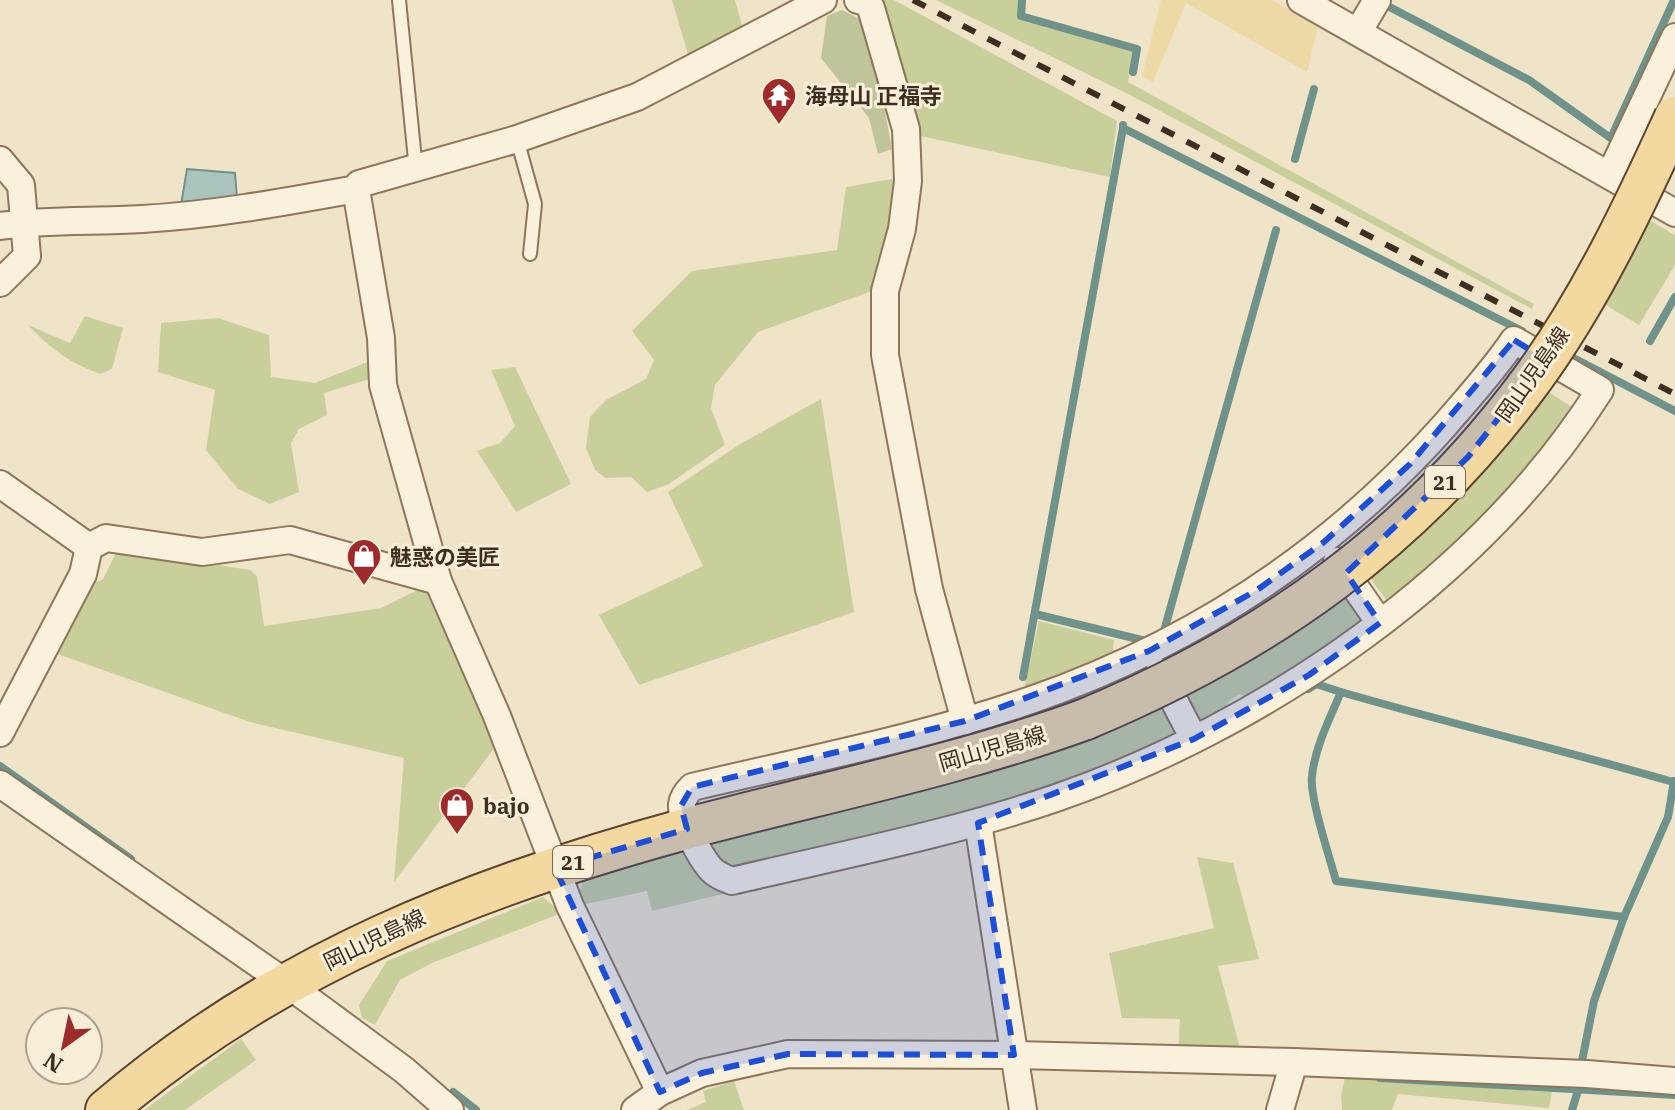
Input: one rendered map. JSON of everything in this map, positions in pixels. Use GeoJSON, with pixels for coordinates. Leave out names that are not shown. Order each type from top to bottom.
{"type":"FeatureCollection","features":[{"type":"Feature","properties":{"kind":"main road","name":"岡山児島線"},"geometry":{"type":"LineString","coordinates":[[106,1110],[131,1088],[286,983],[347,950],[433,911],[555,868],[687,829],[1020,743],[1086,719],[1172,681],[1258,633],[1351,569],[1428,500],[1501,420],[1535,375],[1616,242],[1663,104]]}},
{"type":"Feature","properties":{"kind":"street"},"geometry":{"type":"LineString","coordinates":[[660,1092],[570,906],[497,716],[438,581],[383,385],[381,338],[356,189],[359,184],[517,139],[637,97],[823,0]]}},
{"type":"Feature","properties":{"kind":"street"},"geometry":{"type":"LineString","coordinates":[[1301,0],[1369,15],[1619,157],[1675,213]]}},
{"type":"Feature","properties":{"kind":"street"},"geometry":{"type":"LineString","coordinates":[[864,1],[871,8],[906,129],[908,181],[902,229],[885,291],[885,355],[929,589],[965,721]]}},
{"type":"Feature","properties":{"kind":"street"},"geometry":{"type":"LineString","coordinates":[[1619,157],[1663,104],[1675,37]]}},
{"type":"Feature","properties":{"kind":"street"},"geometry":{"type":"LineString","coordinates":[[1663,104],[1675,103]]}},
{"type":"Feature","properties":{"kind":"street"},"geometry":{"type":"LineString","coordinates":[[0,160],[21,185],[13,224],[27,256],[0,283]]}},
{"type":"Feature","properties":{"kind":"street"},"geometry":{"type":"LineString","coordinates":[[13,224],[140,219],[245,210],[356,189]]}},
{"type":"Feature","properties":{"kind":"street"},"geometry":{"type":"LineString","coordinates":[[1514,340],[1600,390],[1540,471],[1482,532],[1380,623],[1309,675],[1194,739],[1058,797],[978,823],[732,881],[711,869],[687,829],[681,806],[692,787],[965,721],[1032,699],[1149,651],[1245,598],[1324,542],[1410,464],[1496,366],[1514,340]]}},
{"type":"Feature","properties":{"kind":"street"},"geometry":{"type":"LineString","coordinates":[[0,484],[89,547]]}},
{"type":"Feature","properties":{"kind":"street"},"geometry":{"type":"LineString","coordinates":[[0,733],[83,574],[89,547],[106,538],[202,552],[290,540],[438,581]]}},
{"type":"Feature","properties":{"kind":"street"},"geometry":{"type":"LineString","coordinates":[[1324,542],[1380,623]]}},
{"type":"Feature","properties":{"kind":"street"},"geometry":{"type":"LineString","coordinates":[[1149,651],[1194,739]]}},
{"type":"Feature","properties":{"kind":"street"},"geometry":{"type":"LineString","coordinates":[[0,784],[286,983],[404,1070],[450,1110]]}},
{"type":"Feature","properties":{"kind":"street"},"geometry":{"type":"LineString","coordinates":[[978,823],[1023,1110]]}},
{"type":"Feature","properties":{"kind":"street"},"geometry":{"type":"LineString","coordinates":[[635,1110],[660,1092],[702,1073],[788,1054],[1581,1074],[1675,1081]]}},
{"type":"Feature","properties":{"kind":"street"},"geometry":{"type":"LineString","coordinates":[[1280,1110],[1292,1068]]}},
{"type":"Feature","properties":{"kind":"lane"},"geometry":{"type":"LineString","coordinates":[[399,0],[416,170]]}},
{"type":"Feature","properties":{"kind":"lane"},"geometry":{"type":"LineString","coordinates":[[517,139],[535,204],[530,254]]}},
{"type":"Feature","properties":{"kind":"highlighted area"},"geometry":{"type":"Polygon","coordinates":[[[1514,340],[1545,359],[1468,457],[1346,573],[1380,623],[1309,675],[1194,739],[978,823],[1014,1055],[788,1054],[702,1073],[660,1092],[555,868],[687,829],[681,806],[692,787],[965,721],[1149,651],[1257,590],[1324,542],[1410,464],[1514,340]]]}},
{"type":"Feature","properties":{"kind":"green space"},"geometry":{"type":"Polygon","coordinates":[[[672,0],[735,0],[744,33],[690,61],[672,0]]]}},
{"type":"Feature","properties":{"kind":"green space"},"geometry":{"type":"Polygon","coordinates":[[[883,0],[894,0],[1117,121],[1110,177],[916,135],[881,5],[883,0]]]}},
{"type":"Feature","properties":{"kind":"green space"},"geometry":{"type":"Polygon","coordinates":[[[936,0],[1026,0],[1025,19],[1134,50],[1128,82],[1534,304],[1532,309],[1130,95],[936,0]]]}},
{"type":"Feature","properties":{"kind":"green space"},"geometry":{"type":"Polygon","coordinates":[[[842,10],[862,20],[881,91],[892,149],[878,154],[869,118],[821,58],[827,16],[842,10]]]}},
{"type":"Feature","properties":{"kind":"green space"},"geometry":{"type":"Polygon","coordinates":[[[897,178],[891,223],[875,290],[758,332],[715,385],[711,408],[725,445],[669,484],[647,492],[631,477],[606,478],[595,470],[586,448],[590,417],[606,400],[646,379],[654,360],[632,331],[692,271],[837,250],[846,187],[897,178]]]}},
{"type":"Feature","properties":{"kind":"green space"},"geometry":{"type":"Polygon","coordinates":[[[1649,220],[1675,235],[1675,265],[1639,325],[1604,304],[1649,220]]]}},
{"type":"Feature","properties":{"kind":"green space"},"geometry":{"type":"Polygon","coordinates":[[[85,316],[123,328],[112,369],[100,374],[61,354],[28,325],[70,343],[85,316]]]}},
{"type":"Feature","properties":{"kind":"green space"},"geometry":{"type":"Polygon","coordinates":[[[218,318],[269,335],[271,377],[315,383],[370,361],[373,378],[324,393],[327,415],[299,429],[291,443],[299,492],[270,504],[238,489],[206,450],[215,390],[158,372],[161,323],[218,318]]]}},
{"type":"Feature","properties":{"kind":"green space"},"geometry":{"type":"Polygon","coordinates":[[[515,367],[571,484],[516,512],[477,451],[500,443],[515,426],[491,370],[515,367]]]}},
{"type":"Feature","properties":{"kind":"green space"},"geometry":{"type":"Polygon","coordinates":[[[1547,391],[1575,409],[1525,474],[1483,518],[1389,604],[1368,575],[1547,391]]]}},
{"type":"Feature","properties":{"kind":"green space"},"geometry":{"type":"Polygon","coordinates":[[[821,399],[854,612],[639,685],[599,615],[703,566],[668,492],[740,444],[821,399]]]}},
{"type":"Feature","properties":{"kind":"green space"},"geometry":{"type":"Polygon","coordinates":[[[118,549],[250,570],[257,576],[264,626],[381,608],[420,589],[430,593],[498,743],[394,882],[404,758],[250,722],[55,653],[91,579],[98,582],[103,579],[118,549]]]}},
{"type":"Feature","properties":{"kind":"green space"},"geometry":{"type":"Polygon","coordinates":[[[1345,594],[1364,622],[1255,701],[1240,694],[1229,701],[1222,716],[1199,730],[1183,696],[1345,594]]]}},
{"type":"Feature","properties":{"kind":"green space"},"geometry":{"type":"Polygon","coordinates":[[[1039,621],[1114,640],[1113,650],[1126,653],[1024,689],[1039,621]]]}},
{"type":"Feature","properties":{"kind":"green space"},"geometry":{"type":"Polygon","coordinates":[[[1167,702],[1184,734],[1101,770],[950,819],[732,871],[721,867],[711,849],[714,841],[1167,702]]]}},
{"type":"Feature","properties":{"kind":"green space"},"geometry":{"type":"Polygon","coordinates":[[[676,850],[689,855],[727,893],[652,911],[647,891],[581,905],[579,893],[584,877],[676,850]]]}},
{"type":"Feature","properties":{"kind":"green space"},"geometry":{"type":"Polygon","coordinates":[[[1197,857],[1233,863],[1259,959],[1218,966],[1240,1048],[1234,1054],[1178,1052],[1180,1019],[1122,1018],[1109,953],[1214,928],[1197,857]]]}},
{"type":"Feature","properties":{"kind":"green space"},"geometry":{"type":"Polygon","coordinates":[[[543,897],[562,913],[432,963],[400,980],[375,1025],[362,1018],[359,1005],[387,961],[543,897]]]}},
{"type":"Feature","properties":{"kind":"green space"},"geometry":{"type":"Polygon","coordinates":[[[241,1039],[256,1060],[185,1110],[144,1110],[241,1039]]]}},
{"type":"Feature","properties":{"kind":"green space"},"geometry":{"type":"Polygon","coordinates":[[[1345,1078],[1552,1092],[1549,1108],[1398,1094],[1392,1110],[1342,1110],[1345,1078]]]}},
{"type":"Feature","properties":{"kind":"green space"},"geometry":{"type":"Polygon","coordinates":[[[734,1081],[744,1110],[687,1110],[706,1102],[703,1091],[734,1081]]]}},
{"type":"Feature","properties":{"kind":"sand"},"geometry":{"type":"Polygon","coordinates":[[[1161,0],[1272,0],[1318,26],[1307,72],[1186,3],[1153,82],[1142,76],[1161,0]]]}},
{"type":"Feature","properties":{"kind":"water"},"geometry":{"type":"Polygon","coordinates":[[[187,169],[235,173],[237,199],[181,205],[187,169]]]}},
{"type":"Feature","properties":{"kind":"waterway"},"geometry":{"type":"LineString","coordinates":[[1022,0],[1021,16],[1137,49],[1133,72]]}},
{"type":"Feature","properties":{"kind":"waterway"},"geometry":{"type":"LineString","coordinates":[[1611,138],[1674,0]]}},
{"type":"Feature","properties":{"kind":"waterway"},"geometry":{"type":"LineString","coordinates":[[1380,2],[1529,80],[1619,144]]}},
{"type":"Feature","properties":{"kind":"waterway"},"geometry":{"type":"LineString","coordinates":[[1295,159],[1314,89]]}},
{"type":"Feature","properties":{"kind":"waterway"},"geometry":{"type":"LineString","coordinates":[[1123,125],[1123,128],[1522,331]]}},
{"type":"Feature","properties":{"kind":"waterway"},"geometry":{"type":"LineString","coordinates":[[1023,677],[1123,128]]}},
{"type":"Feature","properties":{"kind":"waterway"},"geometry":{"type":"LineString","coordinates":[[1164,631],[1276,230]]}},
{"type":"Feature","properties":{"kind":"waterway"},"geometry":{"type":"LineString","coordinates":[[1650,341],[1675,297]]}},
{"type":"Feature","properties":{"kind":"waterway"},"geometry":{"type":"LineString","coordinates":[[1562,352],[1675,411]]}},
{"type":"Feature","properties":{"kind":"waterway"},"geometry":{"type":"LineString","coordinates":[[1035,614],[1146,641]]}},
{"type":"Feature","properties":{"kind":"waterway"},"geometry":{"type":"LineString","coordinates":[[1308,689],[1316,684],[1341,692]]}},
{"type":"Feature","properties":{"kind":"waterway"},"geometry":{"type":"LineString","coordinates":[[1624,917],[1336,881],[1312,785],[1320,744],[1341,692],[1673,782]]}},
{"type":"Feature","properties":{"kind":"waterway"},"geometry":{"type":"LineString","coordinates":[[0,766],[131,859]]}},
{"type":"Feature","properties":{"kind":"waterway"},"geometry":{"type":"LineString","coordinates":[[1580,1071],[1594,1001],[1624,917],[1668,817],[1674,781]]}},
{"type":"Feature","properties":{"kind":"waterway"},"geometry":{"type":"LineString","coordinates":[[1380,1078],[1675,1095]]}},
{"type":"Feature","properties":{"kind":"waterway"},"geometry":{"type":"LineString","coordinates":[[1572,1110],[1580,1084]]}},
{"type":"Feature","properties":{"kind":"waterway"},"geometry":{"type":"LineString","coordinates":[[453,1092],[476,1110]]}},
{"type":"Feature","properties":{"kind":"railway"},"geometry":{"type":"LineString","coordinates":[[913,0],[1675,394]]}},
{"type":"Feature","properties":{"kind":"place","name":"海母山 正福寺"},"geometry":{"type":"Point","coordinates":[779,126]}},
{"type":"Feature","properties":{"kind":"place","name":"魅惑の美匠"},"geometry":{"type":"Point","coordinates":[364,587]}},
{"type":"Feature","properties":{"kind":"place","name":"bajo"},"geometry":{"type":"Point","coordinates":[457,836]}}]}
